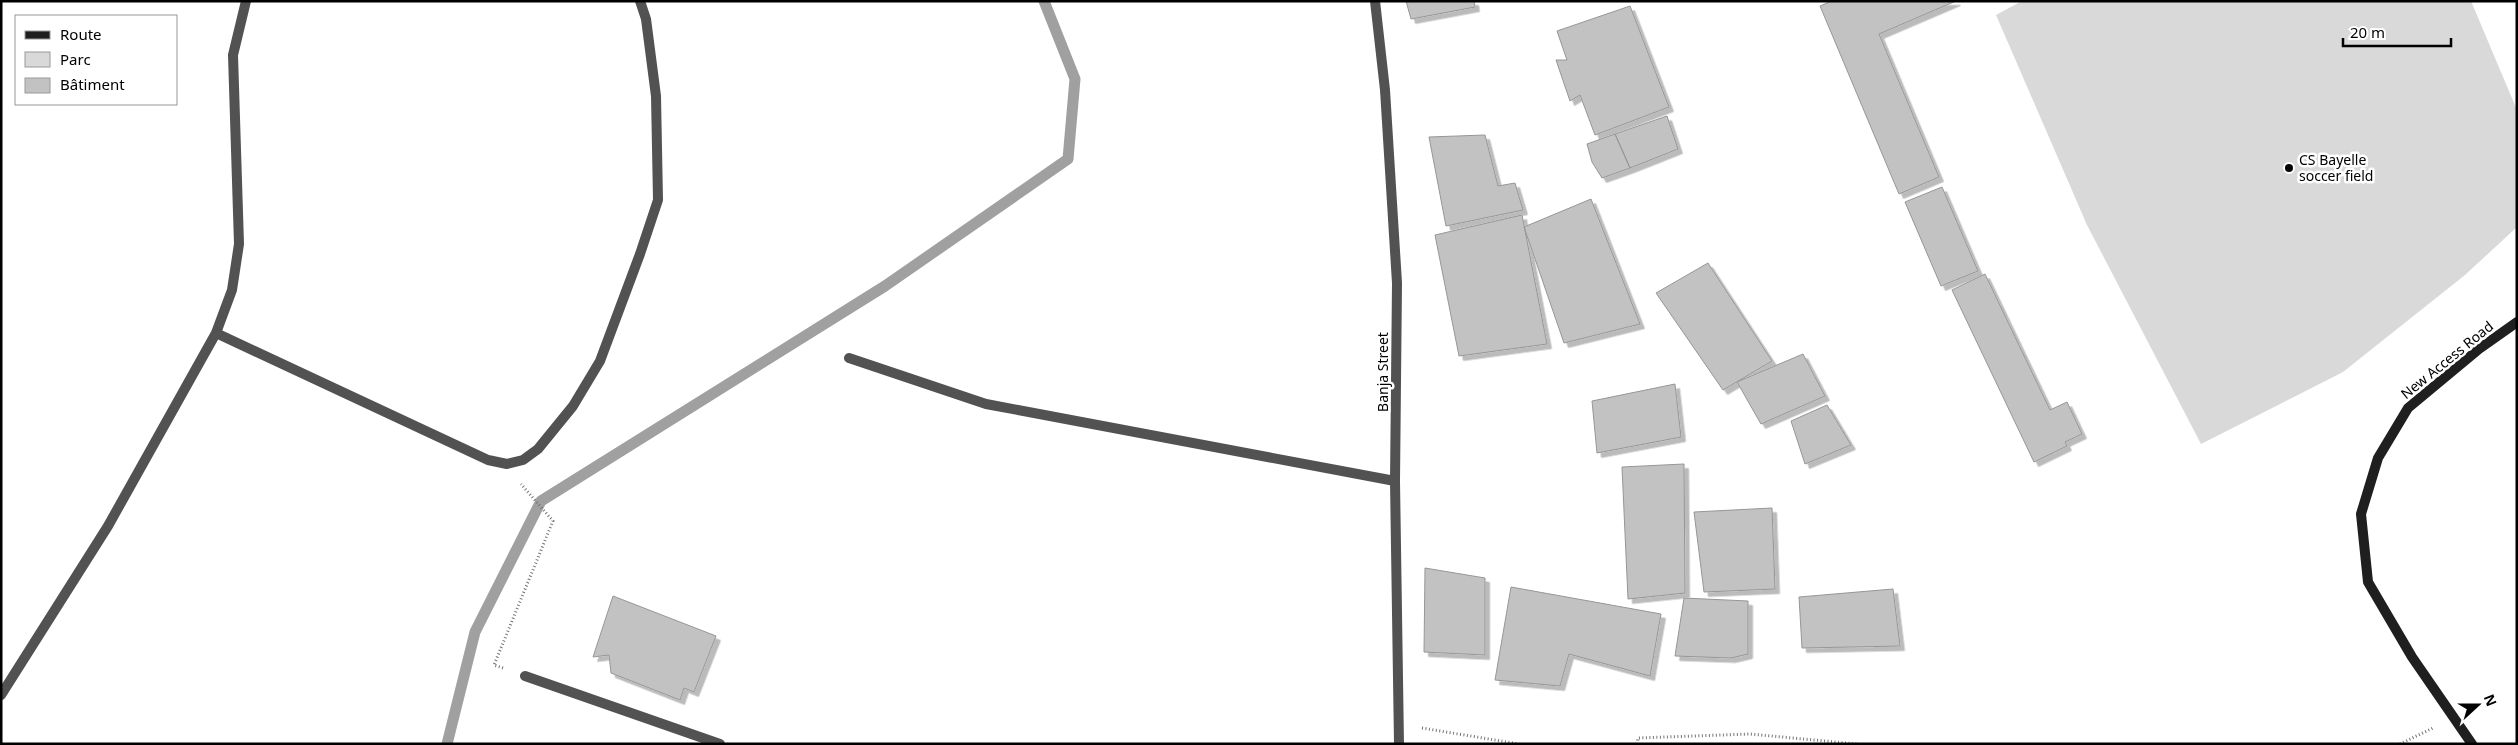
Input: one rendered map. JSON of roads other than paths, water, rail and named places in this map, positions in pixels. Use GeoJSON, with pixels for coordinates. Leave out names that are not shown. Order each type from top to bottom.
{"type":"FeatureCollection","features":[{"type":"Feature","properties":{"kind":"main road","name":"New Access Road"},"geometry":{"type":"LineString","coordinates":[[2472,744],[2412,657],[2368,582],[2361,514],[2378,458],[2408,408],[2479,349],[2517,322]]}},
{"type":"Feature","properties":{"kind":"street"},"geometry":{"type":"LineString","coordinates":[[1,695],[108,526],[216,333],[232,290],[239,244],[233,56],[246,1]]}},
{"type":"Feature","properties":{"kind":"street"},"geometry":{"type":"LineString","coordinates":[[216,333],[488,460],[508,464],[523,460],[538,449],[573,406],[600,361],[658,200],[656,96],[646,19],[640,1]]}},
{"type":"Feature","properties":{"kind":"street","name":"Banja Street"},"geometry":{"type":"LineString","coordinates":[[1375,1],[1385,90],[1397,283],[1396,481],[1399,744]]}},
{"type":"Feature","properties":{"kind":"street"},"geometry":{"type":"LineString","coordinates":[[849,358],[986,404],[1396,481]]}},
{"type":"Feature","properties":{"kind":"street"},"geometry":{"type":"LineString","coordinates":[[525,676],[720,744]]}},
{"type":"Feature","properties":{"kind":"waterway"},"geometry":{"type":"LineString","coordinates":[[447,744],[475,632],[541,501],[885,286],[1068,159],[1075,79],[1044,1]]}},
{"type":"Feature","properties":{"kind":"place","name":"CS Bayelle soccer field"},"geometry":{"type":"Point","coordinates":[2289,168]}}]}
